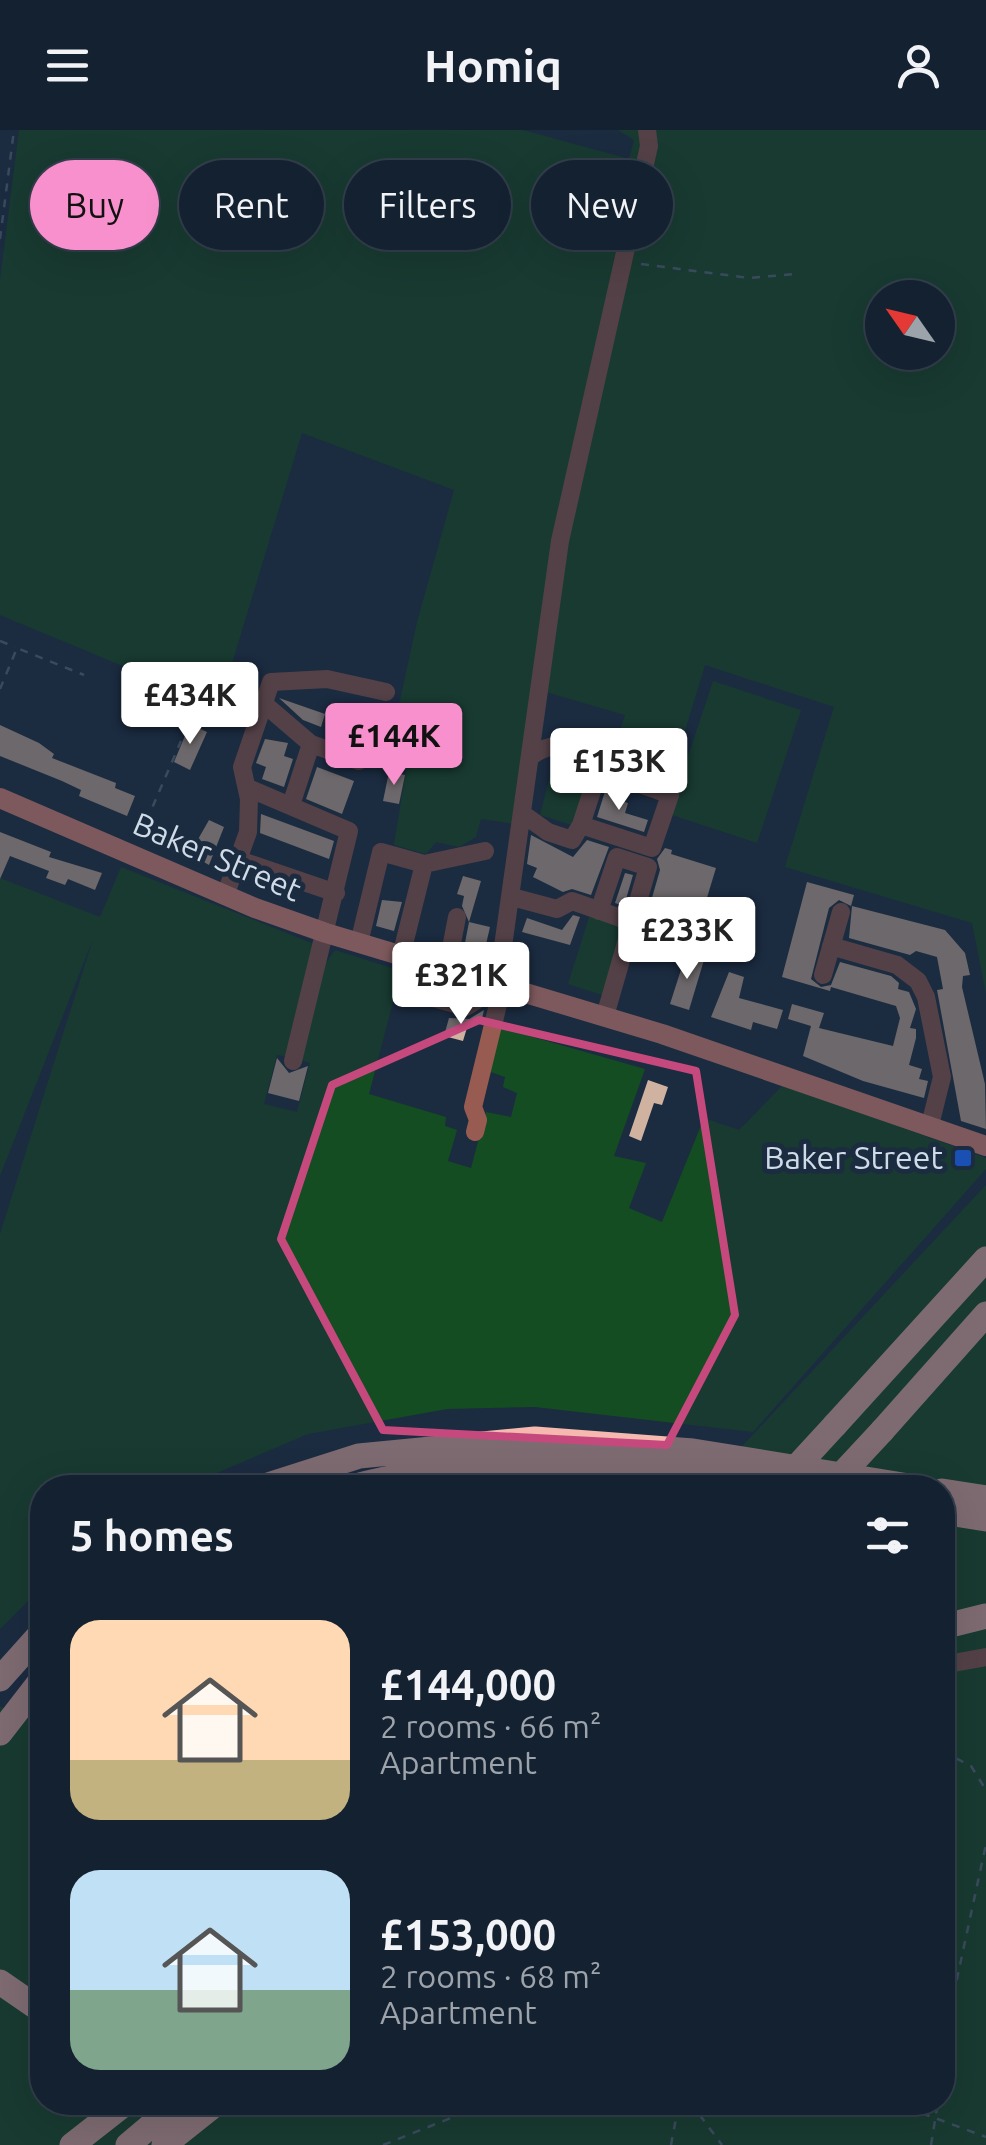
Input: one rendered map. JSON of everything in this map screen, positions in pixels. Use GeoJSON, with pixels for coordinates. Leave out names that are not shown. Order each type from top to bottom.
{"type":"FeatureCollection","features":[{"type":"Feature","properties":{"kind":"highway"},"geometry":{"type":"LineString","coordinates":[[790,1475],[986,1259]]}},
{"type":"Feature","properties":{"kind":"highway"},"geometry":{"type":"LineString","coordinates":[[841,1475],[986,1314]]}},
{"type":"Feature","properties":{"kind":"highway"},"geometry":{"type":"LineString","coordinates":[[300,1475],[359,1456],[535,1439],[693,1451],[841,1475]]}},
{"type":"Feature","properties":{"kind":"highway"},"geometry":{"type":"LineString","coordinates":[[417,1475],[464,1466],[547,1463],[692,1475]]}},
{"type":"Feature","properties":{"kind":"highway"},"geometry":{"type":"LineString","coordinates":[[955,1493],[986,1498]]}},
{"type":"Feature","properties":{"kind":"highway"},"geometry":{"type":"LineString","coordinates":[[955,1514],[986,1518]]}},
{"type":"Feature","properties":{"kind":"highway"},"geometry":{"type":"LineString","coordinates":[[955,1623],[986,1616]]}},
{"type":"Feature","properties":{"kind":"highway"},"geometry":{"type":"LineString","coordinates":[[0,1680],[30,1646]]}},
{"type":"Feature","properties":{"kind":"highway"},"geometry":{"type":"LineString","coordinates":[[0,1733],[30,1694]]}},
{"type":"Feature","properties":{"kind":"highway"},"geometry":{"type":"LineString","coordinates":[[0,1982],[30,2003]]}},
{"type":"Feature","properties":{"kind":"highway"},"geometry":{"type":"LineString","coordinates":[[72,2145],[110,2115]]}},
{"type":"Feature","properties":{"kind":"highway"},"geometry":{"type":"LineString","coordinates":[[128,2145],[164,2115]]}},
{"type":"Feature","properties":{"kind":"highway"},"geometry":{"type":"LineString","coordinates":[[164,2145],[202,2115]]}},
{"type":"Feature","properties":{"kind":"main road","name":"Baker Street"},"geometry":{"type":"LineString","coordinates":[[0,798],[225,896],[326,934],[605,1016],[986,1146]]}},
{"type":"Feature","properties":{"kind":"street"},"geometry":{"type":"LineString","coordinates":[[475,1132],[478,1120],[473,1106],[512,897],[560,542],[625,262],[649,146],[648,130]]}},
{"type":"Feature","properties":{"kind":"street"},"geometry":{"type":"LineString","coordinates":[[225,896],[248,832],[248,788],[242,768],[271,682],[326,678],[386,692]]}},
{"type":"Feature","properties":{"kind":"street"},"geometry":{"type":"LineString","coordinates":[[262,702],[311,744],[359,761]]}},
{"type":"Feature","properties":{"kind":"street"},"geometry":{"type":"LineString","coordinates":[[291,805],[311,744]]}},
{"type":"Feature","properties":{"kind":"street"},"geometry":{"type":"LineString","coordinates":[[530,756],[544,746],[556,744],[575,749],[600,766],[670,795],[605,1016]]}},
{"type":"Feature","properties":{"kind":"street"},"geometry":{"type":"LineString","coordinates":[[522,814],[548,832],[572,840],[600,766]]}},
{"type":"Feature","properties":{"kind":"street"},"geometry":{"type":"LineString","coordinates":[[248,788],[349,832],[293,1060]]}},
{"type":"Feature","properties":{"kind":"street"},"geometry":{"type":"LineString","coordinates":[[580,825],[650,857]]}},
{"type":"Feature","properties":{"kind":"street"},"geometry":{"type":"LineString","coordinates":[[359,943],[381,852],[424,864],[485,851]]}},
{"type":"Feature","properties":{"kind":"street"},"geometry":{"type":"LineString","coordinates":[[599,911],[616,857],[650,857]]}},
{"type":"Feature","properties":{"kind":"street"},"geometry":{"type":"LineString","coordinates":[[239,860],[336,893]]}},
{"type":"Feature","properties":{"kind":"street"},"geometry":{"type":"LineString","coordinates":[[401,956],[424,864]]}},
{"type":"Feature","properties":{"kind":"street"},"geometry":{"type":"LineString","coordinates":[[512,897],[557,908],[572,901],[632,922]]}},
{"type":"Feature","properties":{"kind":"street"},"geometry":{"type":"LineString","coordinates":[[823,975],[841,912]]}},
{"type":"Feature","properties":{"kind":"street"},"geometry":{"type":"LineString","coordinates":[[457,917],[440,967],[428,983],[430,997],[466,1007],[496,982]]}},
{"type":"Feature","properties":{"kind":"street"},"geometry":{"type":"LineString","coordinates":[[831,946],[896,965],[918,981],[926,997],[942,1078],[930,1124]]}},
{"type":"Feature","properties":{"kind":"street"},"geometry":{"type":"LineString","coordinates":[[955,1663],[986,1657]]}},
{"type":"Feature","properties":{"kind":"path"},"geometry":{"type":"LineString","coordinates":[[0,239],[14,130]]}},
{"type":"Feature","properties":{"kind":"path"},"geometry":{"type":"LineString","coordinates":[[625,262],[749,278],[794,274]]}},
{"type":"Feature","properties":{"kind":"path"},"geometry":{"type":"LineString","coordinates":[[0,641],[84,675]]}},
{"type":"Feature","properties":{"kind":"path"},"geometry":{"type":"LineString","coordinates":[[0,689],[17,648]]}},
{"type":"Feature","properties":{"kind":"path"},"geometry":{"type":"LineString","coordinates":[[132,854],[182,741]]}},
{"type":"Feature","properties":{"kind":"path"},"geometry":{"type":"LineString","coordinates":[[955,1758],[971,1766],[986,1790]]}},
{"type":"Feature","properties":{"kind":"path"},"geometry":{"type":"LineString","coordinates":[[955,1988],[986,1844]]}},
{"type":"Feature","properties":{"kind":"path"},"geometry":{"type":"LineString","coordinates":[[383,2145],[459,2115]]}},
{"type":"Feature","properties":{"kind":"path"},"geometry":{"type":"LineString","coordinates":[[671,2145],[677,2115]]}},
{"type":"Feature","properties":{"kind":"path"},"geometry":{"type":"LineString","coordinates":[[700,2115],[722,2145]]}},
{"type":"Feature","properties":{"kind":"path"},"geometry":{"type":"LineString","coordinates":[[928,2115],[986,2136]]}},
{"type":"Feature","properties":{"kind":"path"},"geometry":{"type":"LineString","coordinates":[[931,2145],[936,2115]]}},
{"type":"Feature","properties":{"kind":"highlighted area"},"geometry":{"type":"Polygon","coordinates":[[[479,1020],[696,1071],[735,1315],[667,1445],[383,1430],[281,1239],[332,1085],[479,1020]]]}},
{"type":"Feature","properties":{"kind":"green space"},"geometry":{"type":"Polygon","coordinates":[[[19,130],[523,130],[629,159],[634,140],[618,130],[986,130],[986,994],[972,923],[785,867],[834,707],[705,665],[664,800],[605,778],[625,715],[532,688],[515,824],[481,819],[476,837],[459,847],[436,842],[426,854],[394,845],[406,770],[386,765],[417,622],[454,490],[302,433],[219,706],[0,615],[0,280],[19,130]]]}},
{"type":"Feature","properties":{"kind":"green space"},"geometry":{"type":"Polygon","coordinates":[[[713,681],[801,710],[757,843],[669,814],[713,681]]]}},
{"type":"Feature","properties":{"kind":"green space"},"geometry":{"type":"Polygon","coordinates":[[[552,768],[587,779],[572,825],[540,815],[552,768]]]}},
{"type":"Feature","properties":{"kind":"green space"},"geometry":{"type":"Polygon","coordinates":[[[121,867],[314,944],[286,1056],[277,1055],[264,1104],[297,1112],[310,1063],[300,1060],[326,963],[335,950],[401,971],[369,1094],[446,1117],[445,1126],[457,1130],[448,1161],[471,1168],[486,1112],[511,1117],[517,1093],[503,1087],[505,1077],[485,1070],[497,1027],[645,1069],[614,1156],[646,1163],[629,1208],[662,1222],[704,1118],[739,1130],[783,1085],[986,1158],[986,1169],[753,1432],[535,1407],[447,1409],[308,1434],[212,1475],[30,1475],[30,1599],[0,1629],[0,1234],[93,939],[0,1176],[0,878],[100,917],[121,867]]]}},
{"type":"Feature","properties":{"kind":"green space"},"geometry":{"type":"Polygon","coordinates":[[[590,914],[628,926],[605,996],[568,984],[590,914]]]}},
{"type":"Feature","properties":{"kind":"green space"},"geometry":{"type":"Polygon","coordinates":[[[986,1185],[986,2145],[0,2145],[0,1706],[25,1722],[30,1717],[30,2115],[955,2115],[955,1475],[715,1475],[986,1185]]]}},
{"type":"Feature","properties":{"kind":"building"},"geometry":{"type":"Polygon","coordinates":[[[279,698],[325,714],[321,727],[303,720],[279,698]]]}},
{"type":"Feature","properties":{"kind":"building"},"geometry":{"type":"Polygon","coordinates":[[[142,702],[169,714],[164,727],[137,716],[142,702]]]}},
{"type":"Feature","properties":{"kind":"building"},"geometry":{"type":"Polygon","coordinates":[[[190,724],[207,732],[190,770],[174,762],[190,724]]]}},
{"type":"Feature","properties":{"kind":"building"},"geometry":{"type":"Polygon","coordinates":[[[0,725],[39,743],[54,754],[52,758],[116,783],[115,788],[135,796],[127,816],[79,796],[81,790],[62,781],[0,756],[0,725]]]}},
{"type":"Feature","properties":{"kind":"building"},"geometry":{"type":"Polygon","coordinates":[[[265,739],[288,743],[284,756],[293,759],[284,787],[262,779],[266,767],[256,763],[265,739]]]}},
{"type":"Feature","properties":{"kind":"building"},"geometry":{"type":"Polygon","coordinates":[[[375,741],[389,745],[384,765],[371,762],[375,741]]]}},
{"type":"Feature","properties":{"kind":"building"},"geometry":{"type":"Polygon","coordinates":[[[317,767],[354,781],[342,814],[306,799],[317,767]]]}},
{"type":"Feature","properties":{"kind":"building"},"geometry":{"type":"Polygon","coordinates":[[[389,772],[405,775],[399,804],[383,801],[389,772]]]}},
{"type":"Feature","properties":{"kind":"building"},"geometry":{"type":"Polygon","coordinates":[[[607,785],[613,787],[610,797],[628,803],[625,813],[648,820],[644,832],[597,817],[607,785]]]}},
{"type":"Feature","properties":{"kind":"building"},"geometry":{"type":"Polygon","coordinates":[[[261,814],[334,841],[329,859],[260,833],[261,814]]]}},
{"type":"Feature","properties":{"kind":"building"},"geometry":{"type":"Polygon","coordinates":[[[209,820],[224,827],[209,865],[183,850],[189,837],[197,841],[209,820]]]}},
{"type":"Feature","properties":{"kind":"building"},"geometry":{"type":"Polygon","coordinates":[[[0,832],[51,852],[49,857],[102,873],[95,890],[68,879],[65,885],[46,878],[49,871],[10,856],[0,879],[0,832]]]}},
{"type":"Feature","properties":{"kind":"building"},"geometry":{"type":"Polygon","coordinates":[[[531,835],[573,857],[587,840],[609,847],[591,895],[572,889],[563,892],[533,877],[537,868],[527,864],[531,835]]]}},
{"type":"Feature","properties":{"kind":"building"},"geometry":{"type":"Polygon","coordinates":[[[665,848],[672,850],[671,854],[716,868],[692,947],[656,936],[659,926],[645,922],[660,870],[657,859],[665,848]]]}},
{"type":"Feature","properties":{"kind":"building"},"geometry":{"type":"Polygon","coordinates":[[[625,873],[633,875],[624,906],[615,903],[625,873]]]}},
{"type":"Feature","properties":{"kind":"building"},"geometry":{"type":"Polygon","coordinates":[[[463,876],[481,881],[469,922],[462,906],[464,896],[457,894],[463,876]]]}},
{"type":"Feature","properties":{"kind":"building"},"geometry":{"type":"Polygon","coordinates":[[[807,882],[854,895],[851,906],[839,900],[829,908],[811,979],[821,987],[831,985],[840,962],[891,976],[899,983],[898,989],[909,992],[916,1009],[910,1028],[916,1029],[916,1038],[909,1065],[922,1069],[919,1079],[928,1081],[924,1098],[863,1081],[803,1056],[811,1026],[788,1019],[792,1004],[824,1013],[819,1028],[893,1046],[900,1018],[896,1006],[831,987],[830,991],[782,977],[807,882]]]}},
{"type":"Feature","properties":{"kind":"building"},"geometry":{"type":"Polygon","coordinates":[[[382,900],[402,902],[394,931],[376,926],[382,900]]]}},
{"type":"Feature","properties":{"kind":"building"},"geometry":{"type":"Polygon","coordinates":[[[852,906],[945,930],[965,953],[970,975],[963,976],[962,987],[985,1084],[986,1129],[961,1121],[937,990],[943,989],[937,957],[916,951],[910,955],[849,938],[852,906]]]}},
{"type":"Feature","properties":{"kind":"building"},"geometry":{"type":"Polygon","coordinates":[[[573,915],[580,917],[570,945],[522,932],[527,918],[562,930],[573,915]]]}},
{"type":"Feature","properties":{"kind":"building"},"geometry":{"type":"Polygon","coordinates":[[[469,922],[490,927],[484,953],[464,948],[469,922]]]}},
{"type":"Feature","properties":{"kind":"building"},"geometry":{"type":"Polygon","coordinates":[[[686,954],[704,960],[689,1010],[670,1004],[686,954]]]}},
{"type":"Feature","properties":{"kind":"building"},"geometry":{"type":"Polygon","coordinates":[[[729,972],[744,977],[739,998],[783,1010],[777,1029],[753,1022],[751,1030],[711,1017],[729,972]]]}},
{"type":"Feature","properties":{"kind":"building"},"geometry":{"type":"Polygon","coordinates":[[[484,1010],[481,1023],[469,1021],[463,1041],[444,1036],[449,1018],[469,1019],[484,1010]]]}},
{"type":"Feature","properties":{"kind":"building"},"geometry":{"type":"Polygon","coordinates":[[[277,1058],[289,1073],[308,1066],[299,1101],[268,1093],[277,1058]]]}},
{"type":"Feature","properties":{"kind":"building"},"geometry":{"type":"Polygon","coordinates":[[[648,1080],[668,1087],[662,1105],[654,1103],[641,1141],[629,1136],[648,1080]]]}},
{"type":"Feature","properties":{"kind":"place","name":"Baker Street"},"geometry":{"type":"Point","coordinates":[963,1158]}}]}
